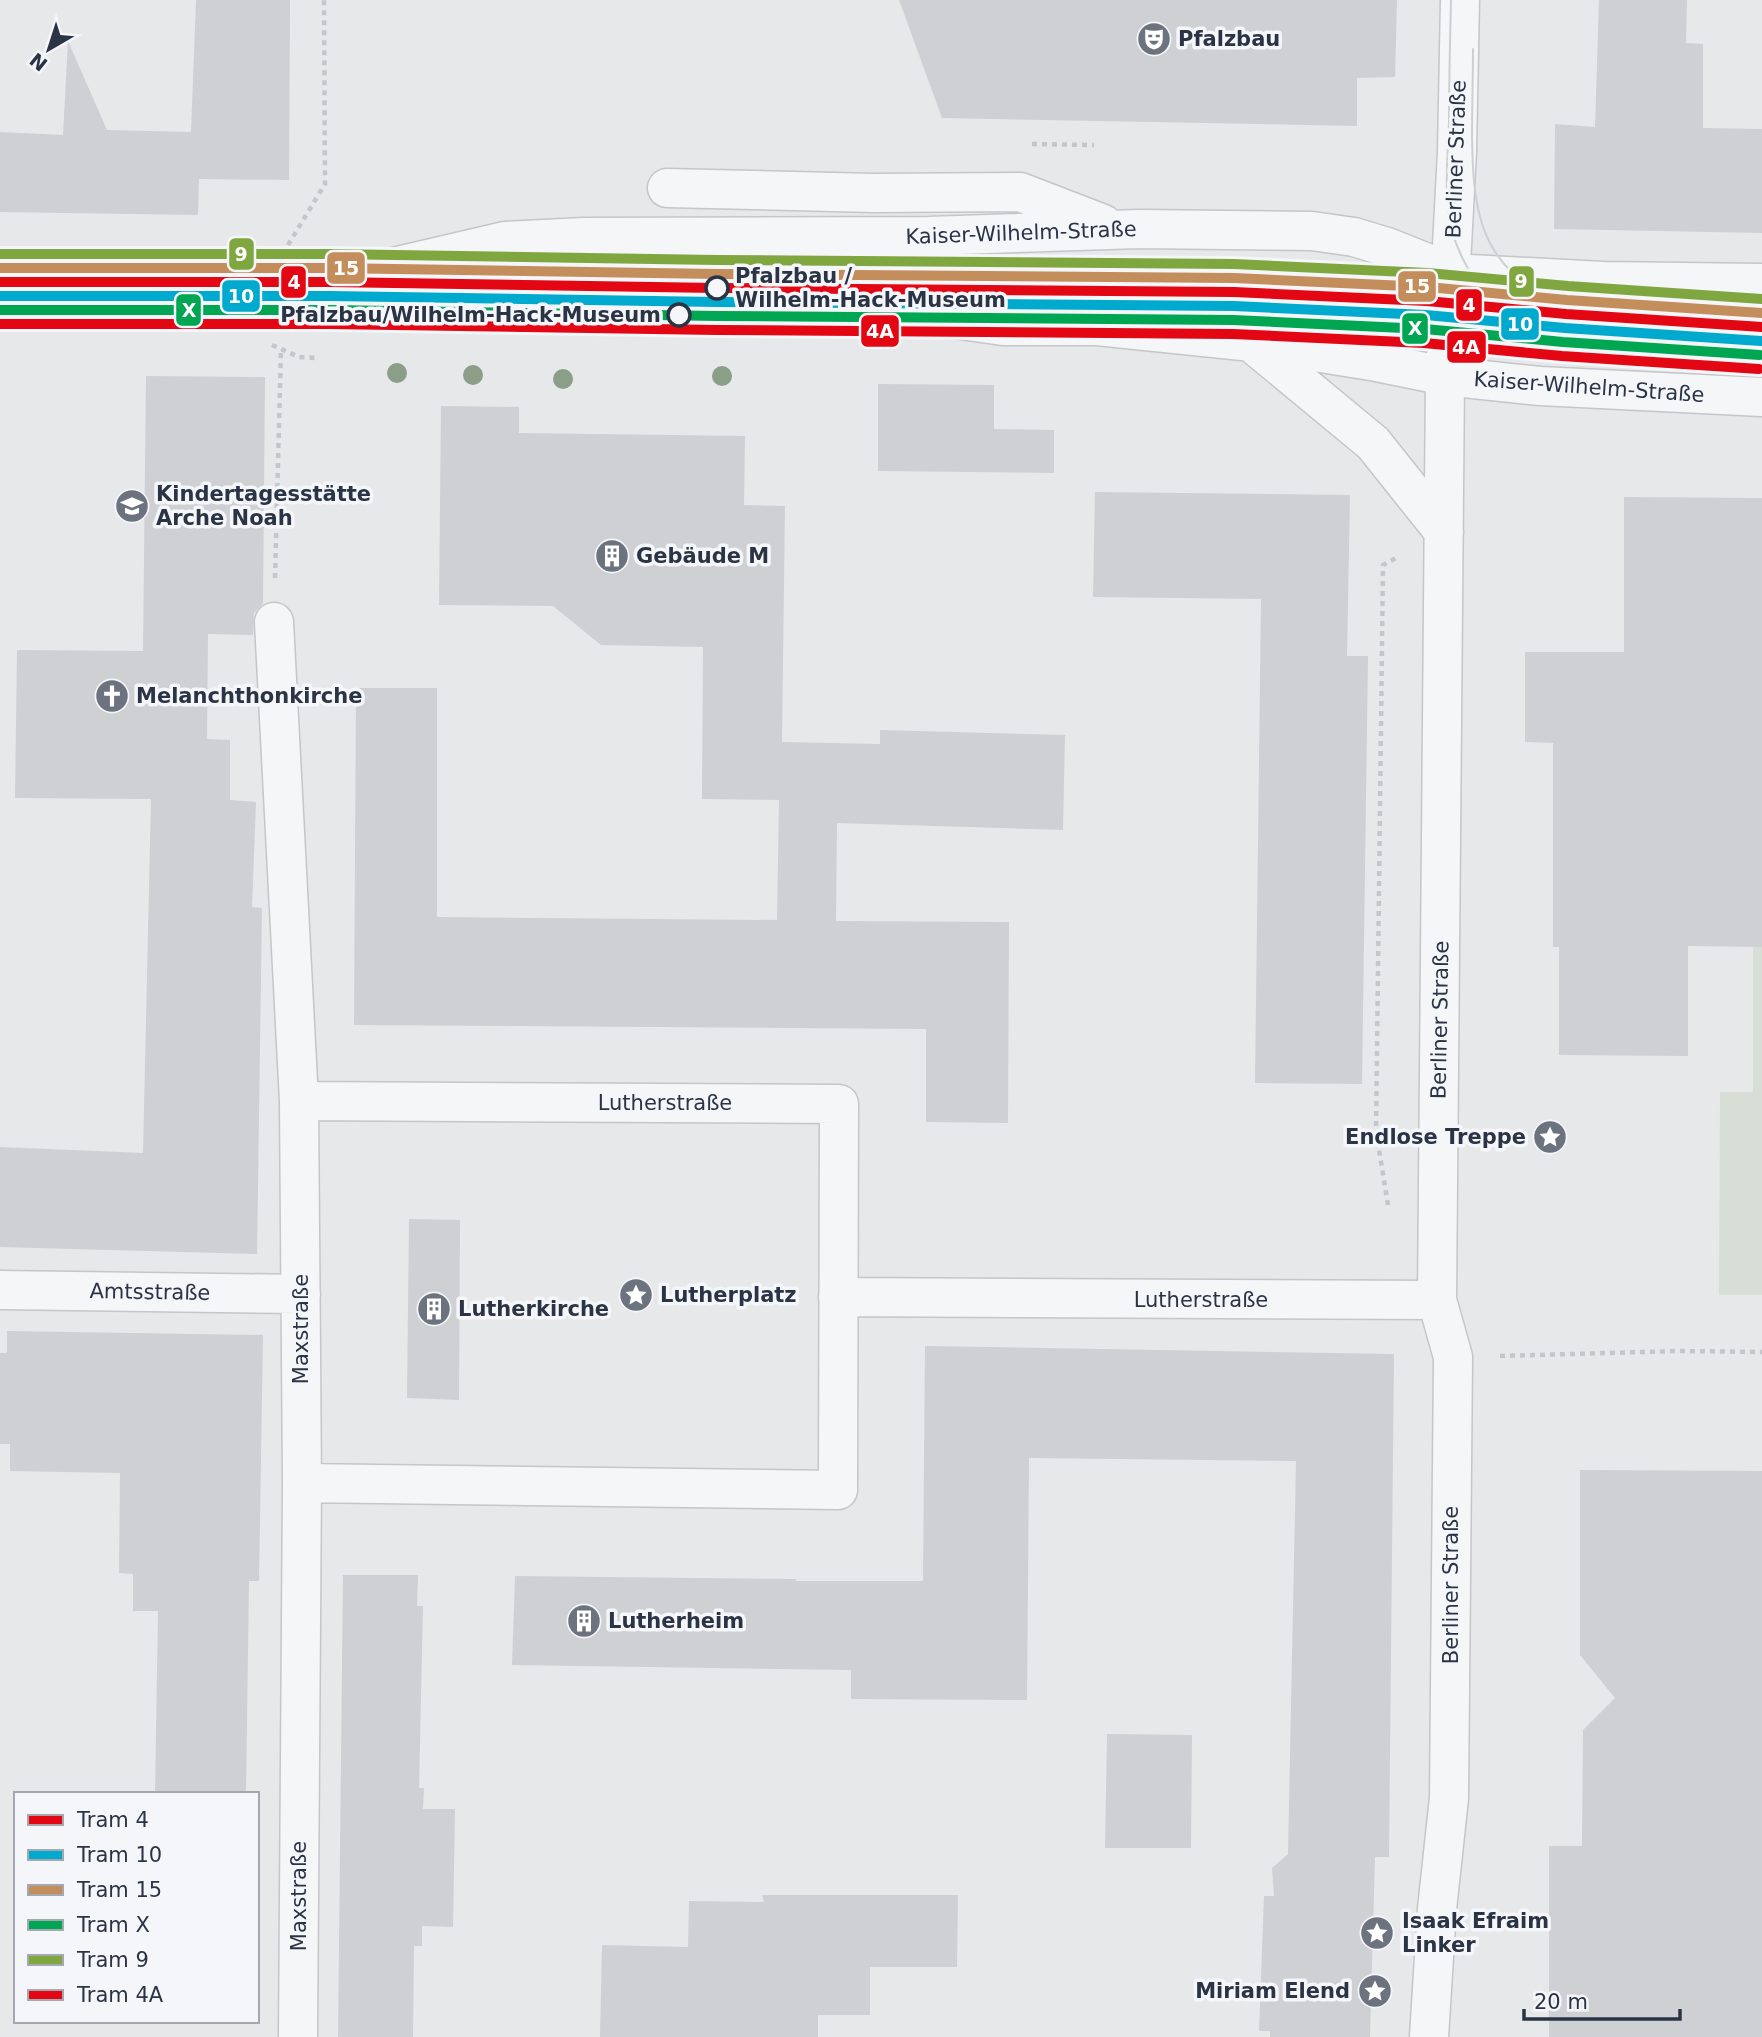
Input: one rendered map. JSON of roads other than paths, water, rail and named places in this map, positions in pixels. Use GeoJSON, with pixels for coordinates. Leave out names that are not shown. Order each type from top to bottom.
{"type":"FeatureCollection","features":[{"type":"Feature","properties":{"kind":"street","name":"Berliner Straße"},"geometry":{"type":"LineString","coordinates":[[1429,2037],[1437,1909],[1449,1798],[1453,1357],[1437,1300],[1445,376],[1452,273],[1460,0]]}},
{"type":"Feature","properties":{"kind":"street"},"geometry":{"type":"LineString","coordinates":[[667,188],[874,193],[1020,192],[1118,230]]}},
{"type":"Feature","properties":{"kind":"street","name":"Kaiser-Wilhelm-Straße"},"geometry":{"type":"LineString","coordinates":[[281,296],[329,282],[505,241],[585,237],[928,236],[1118,230],[1312,231],[1354,237],[1452,273],[1603,281],[1762,283]]}},
{"type":"Feature","properties":{"kind":"street","name":"Kaiser-Wilhelm-Straße"},"geometry":{"type":"LineString","coordinates":[[0,295],[281,296],[332,311],[947,318],[1003,326],[1097,327],[1252,342],[1445,376],[1540,386],[1762,397]]}},
{"type":"Feature","properties":{"kind":"street"},"geometry":{"type":"LineString","coordinates":[[1252,342],[1373,443],[1444,532]]}},
{"type":"Feature","properties":{"kind":"street","name":"Maxstraße"},"geometry":{"type":"LineString","coordinates":[[274,622],[299,1101],[302,1483],[298,2037]]}},
{"type":"Feature","properties":{"kind":"street","name":"Lutherstraße"},"geometry":{"type":"LineString","coordinates":[[299,1101],[839,1104],[838,1490],[302,1483]]}},
{"type":"Feature","properties":{"kind":"street","name":"Amtsstraße"},"geometry":{"type":"LineString","coordinates":[[0,1290],[301,1294]]}},
{"type":"Feature","properties":{"kind":"street","name":"Lutherstraße"},"geometry":{"type":"LineString","coordinates":[[838,1297],[1437,1300]]}},
{"type":"Feature","properties":{"kind":"tram line"},"geometry":{"type":"LineString","coordinates":[[1451,0],[1447,197],[1459,252],[1478,284],[1505,310],[1521,320],[1543,329],[1614,337]]}},
{"type":"Feature","properties":{"kind":"tram line"},"geometry":{"type":"LineString","coordinates":[[1473,49],[1474,184],[1483,227],[1492,247],[1505,265],[1522,281],[1564,306],[1593,314],[1641,318]]}},
{"type":"Feature","properties":{"kind":"tram line","name":"9"},"geometry":{"type":"LineString","coordinates":[[0,254],[329,254],[1234,264],[1428,273],[1762,299]]}},
{"type":"Feature","properties":{"kind":"tram line","name":"15"},"geometry":{"type":"LineString","coordinates":[[0,268],[329,268],[1234,278],[1428,287],[1567,300],[1762,313]]}},
{"type":"Feature","properties":{"kind":"tram line","name":"4"},"geometry":{"type":"LineString","coordinates":[[0,282],[329,282],[1234,292],[1427,301],[1566,314],[1762,327]]}},
{"type":"Feature","properties":{"kind":"tram line","name":"10"},"geometry":{"type":"LineString","coordinates":[[0,296],[329,296],[1234,306],[1426,315],[1565,328],[1761,341]]}},
{"type":"Feature","properties":{"kind":"tram line","name":"X"},"geometry":{"type":"LineString","coordinates":[[0,310],[329,310],[1233,320],[1425,329],[1563,342],[1760,355]]}},
{"type":"Feature","properties":{"kind":"tram line","name":"4A"},"geometry":{"type":"LineString","coordinates":[[0,324],[329,324],[1233,334],[1424,343],[1562,356],[1759,369]]}},
{"type":"Feature","properties":{"kind":"place","name":"Pfalzbau"},"geometry":{"type":"Point","coordinates":[1154,39]}},
{"type":"Feature","properties":{"kind":"place","name":"Pfalzbau / Wilhelm-Hack-Museum"},"geometry":{"type":"Point","coordinates":[717,288]}},
{"type":"Feature","properties":{"kind":"place","name":"Pfalzbau/Wilhelm-Hack-Museum"},"geometry":{"type":"Point","coordinates":[679,315]}},
{"type":"Feature","properties":{"kind":"place","name":"Kindertagesstätte Arche Noah"},"geometry":{"type":"Point","coordinates":[132,506]}},
{"type":"Feature","properties":{"kind":"place","name":"Gebäude M"},"geometry":{"type":"Point","coordinates":[612,556]}},
{"type":"Feature","properties":{"kind":"place","name":"Melanchthonkirche"},"geometry":{"type":"Point","coordinates":[112,696]}},
{"type":"Feature","properties":{"kind":"place","name":"Endlose Treppe"},"geometry":{"type":"Point","coordinates":[1550,1137]}},
{"type":"Feature","properties":{"kind":"place","name":"Lutherplatz"},"geometry":{"type":"Point","coordinates":[636,1295]}},
{"type":"Feature","properties":{"kind":"place","name":"Lutherkirche"},"geometry":{"type":"Point","coordinates":[434,1309]}},
{"type":"Feature","properties":{"kind":"place","name":"Lutherheim"},"geometry":{"type":"Point","coordinates":[584,1621]}},
{"type":"Feature","properties":{"kind":"place","name":"Isaak Efraim Linker"},"geometry":{"type":"Point","coordinates":[1377,1933]}},
{"type":"Feature","properties":{"kind":"place","name":"Miriam Elend"},"geometry":{"type":"Point","coordinates":[1375,1991]}}]}
